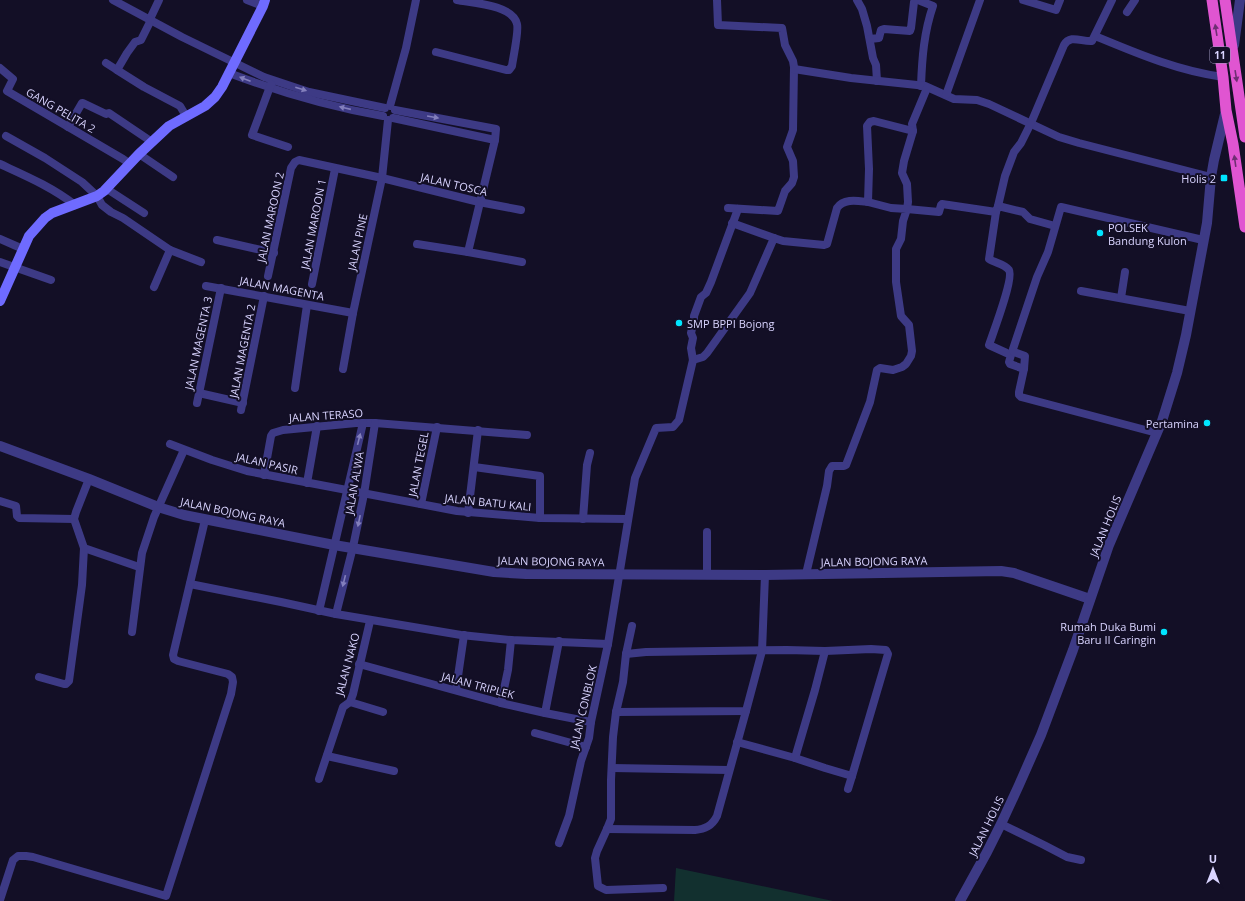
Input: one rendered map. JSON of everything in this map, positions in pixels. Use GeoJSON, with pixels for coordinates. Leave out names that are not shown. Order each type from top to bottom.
{"type":"FeatureCollection","features":[{"type":"Feature","properties":{"kind":"highway","name":"11"},"geometry":{"type":"LineString","coordinates":[[1212,0],[1223,76],[1226,110],[1233,144],[1245,227]]}},
{"type":"Feature","properties":{"kind":"highway","name":"11"},"geometry":{"type":"LineString","coordinates":[[1225,5],[1245,137]]}},
{"type":"Feature","properties":{"kind":"main road"},"geometry":{"type":"LineString","coordinates":[[0,301],[29,236],[45,218],[52,213],[96,196],[107,189],[139,154],[169,126],[205,106],[215,98],[230,73],[264,3]]}},
{"type":"Feature","properties":{"kind":"street"},"geometry":{"type":"LineString","coordinates":[[113,0],[235,63],[272,80],[308,92],[495,140]]}},
{"type":"Feature","properties":{"kind":"street"},"geometry":{"type":"LineString","coordinates":[[118,70],[135,42],[141,40],[159,0]]}},
{"type":"Feature","properties":{"kind":"street"},"geometry":{"type":"LineString","coordinates":[[247,0],[264,3]]}},
{"type":"Feature","properties":{"kind":"street","name":"JALAN PINE"},"geometry":{"type":"LineString","coordinates":[[343,369],[353,313],[382,178],[389,113],[406,48],[416,0]]}},
{"type":"Feature","properties":{"kind":"street"},"geometry":{"type":"LineString","coordinates":[[436,52],[506,70],[509,70],[512,66],[518,26],[516,18],[509,12],[493,3],[457,0]]}},
{"type":"Feature","properties":{"kind":"street"},"geometry":{"type":"LineString","coordinates":[[717,0],[718,25],[782,28],[785,45],[794,61],[793,130],[787,147],[794,161],[792,183],[785,191],[778,211],[728,208]]}},
{"type":"Feature","properties":{"kind":"street"},"geometry":{"type":"LineString","coordinates":[[857,0],[862,9],[870,39],[872,58],[876,65],[876,81]]}},
{"type":"Feature","properties":{"kind":"street"},"geometry":{"type":"LineString","coordinates":[[806,574],[827,486],[829,471],[832,466],[846,465],[870,402],[877,370],[880,368],[893,370],[902,368],[910,356],[912,346],[909,325],[901,316],[896,282],[896,248],[901,239],[903,221],[908,202],[907,184],[902,173],[913,131],[912,124],[924,87],[922,60],[927,23],[933,6],[917,0],[910,31],[884,29],[881,30],[879,38],[870,39]]}},
{"type":"Feature","properties":{"kind":"street"},"geometry":{"type":"LineString","coordinates":[[1023,0],[1056,10],[1060,0]]}},
{"type":"Feature","properties":{"kind":"street"},"geometry":{"type":"LineString","coordinates":[[1112,0],[1095,36],[1090,42],[1079,39],[1066,42],[1031,123],[1021,143],[1014,152],[1005,176],[997,209],[990,259],[1007,268],[1010,272],[1009,284],[989,345],[1025,356],[1019,395],[1021,397],[1157,433]]}},
{"type":"Feature","properties":{"kind":"street"},"geometry":{"type":"LineString","coordinates":[[1128,12],[1135,0]]}},
{"type":"Feature","properties":{"kind":"street"},"geometry":{"type":"LineString","coordinates":[[1232,55],[1240,0]]}},
{"type":"Feature","properties":{"kind":"street"},"geometry":{"type":"LineString","coordinates":[[946,95],[978,1]]}},
{"type":"Feature","properties":{"kind":"street"},"geometry":{"type":"LineString","coordinates":[[1225,5],[1227,13],[1231,16],[1236,15],[1238,11]]}},
{"type":"Feature","properties":{"kind":"street"},"geometry":{"type":"LineString","coordinates":[[1095,36],[1175,67],[1210,75],[1223,76]]}},
{"type":"Feature","properties":{"kind":"street"},"geometry":{"type":"LineString","coordinates":[[106,63],[144,87],[180,106],[186,116]]}},
{"type":"Feature","properties":{"kind":"street","name":"GANG PELITA 2"},"geometry":{"type":"LineString","coordinates":[[0,68],[13,79],[7,91],[130,164]]}},
{"type":"Feature","properties":{"kind":"street"},"geometry":{"type":"LineString","coordinates":[[794,69],[924,87],[954,99],[977,100],[989,104],[1059,137],[1079,144],[1211,177]]}},
{"type":"Feature","properties":{"kind":"street"},"geometry":{"type":"LineString","coordinates":[[230,73],[269,88],[306,99],[496,129],[495,140],[468,252]]}},
{"type":"Feature","properties":{"kind":"street"},"geometry":{"type":"LineString","coordinates":[[272,80],[252,135],[288,147]]}},
{"type":"Feature","properties":{"kind":"street"},"geometry":{"type":"LineString","coordinates":[[68,127],[82,103],[84,103],[106,114],[109,113],[152,142]]}},
{"type":"Feature","properties":{"kind":"street","name":"JALAN HOLIS"},"geometry":{"type":"LineString","coordinates":[[960,901],[987,852],[1025,773],[1059,689],[1109,545],[1157,433],[1177,373],[1208,213],[1211,177],[1226,110]]}},
{"type":"Feature","properties":{"kind":"street"},"geometry":{"type":"LineString","coordinates":[[868,202],[869,169],[867,126],[870,122],[874,121],[913,131]]}},
{"type":"Feature","properties":{"kind":"street"},"geometry":{"type":"LineString","coordinates":[[463,133],[465,123]]}},
{"type":"Feature","properties":{"kind":"street"},"geometry":{"type":"LineString","coordinates":[[6,136],[45,158],[82,182],[96,196],[102,205],[111,212],[123,218],[170,250],[201,262]]}},
{"type":"Feature","properties":{"kind":"street"},"geometry":{"type":"LineString","coordinates":[[1218,142],[1226,138],[1233,144]]}},
{"type":"Feature","properties":{"kind":"street"},"geometry":{"type":"LineString","coordinates":[[139,154],[173,177]]}},
{"type":"Feature","properties":{"kind":"street","name":"JALAN TOSCA"},"geometry":{"type":"LineString","coordinates":[[295,162],[299,160],[382,178],[479,202],[521,210]]}},
{"type":"Feature","properties":{"kind":"street","name":"JALAN MAROON 2"},"geometry":{"type":"LineString","coordinates":[[268,276],[291,168],[295,162]]}},
{"type":"Feature","properties":{"kind":"street"},"geometry":{"type":"LineString","coordinates":[[0,164],[46,186],[64,196],[75,205]]}},
{"type":"Feature","properties":{"kind":"street","name":"JALAN MAROON 1"},"geometry":{"type":"LineString","coordinates":[[312,284],[335,169]]}},
{"type":"Feature","properties":{"kind":"street"},"geometry":{"type":"LineString","coordinates":[[107,189],[144,213]]}},
{"type":"Feature","properties":{"kind":"street"},"geometry":{"type":"LineString","coordinates":[[732,223],[774,238],[824,245],[828,241],[837,208],[840,205],[850,201],[868,202],[891,208],[939,212],[942,204],[1023,212],[1030,219],[1055,226]]}},
{"type":"Feature","properties":{"kind":"street"},"geometry":{"type":"LineString","coordinates":[[1024,369],[1010,364],[1009,362],[1037,277],[1048,252],[1060,208],[1062,206],[1203,240]]}},
{"type":"Feature","properties":{"kind":"street"},"geometry":{"type":"LineString","coordinates":[[738,208],[711,282],[706,293],[701,297],[694,316],[691,333],[693,360],[703,357],[707,353],[750,293],[774,238]]}},
{"type":"Feature","properties":{"kind":"street"},"geometry":{"type":"LineString","coordinates":[[0,239],[23,249]]}},
{"type":"Feature","properties":{"kind":"street"},"geometry":{"type":"LineString","coordinates":[[217,240],[274,253]]}},
{"type":"Feature","properties":{"kind":"street"},"geometry":{"type":"LineString","coordinates":[[417,244],[522,262]]}},
{"type":"Feature","properties":{"kind":"street"},"geometry":{"type":"LineString","coordinates":[[154,287],[170,250]]}},
{"type":"Feature","properties":{"kind":"street"},"geometry":{"type":"LineString","coordinates":[[0,262],[50,280]]}},
{"type":"Feature","properties":{"kind":"street"},"geometry":{"type":"LineString","coordinates":[[1121,298],[1125,272]]}},
{"type":"Feature","properties":{"kind":"street","name":"JALAN MAGENTA"},"geometry":{"type":"LineString","coordinates":[[206,286],[353,313]]}},
{"type":"Feature","properties":{"kind":"street","name":"JALAN MAGENTA 3"},"geometry":{"type":"LineString","coordinates":[[197,403],[221,288]]}},
{"type":"Feature","properties":{"kind":"street"},"geometry":{"type":"LineString","coordinates":[[1082,291],[1190,311]]}},
{"type":"Feature","properties":{"kind":"street","name":"JALAN MAGENTA 2"},"geometry":{"type":"LineString","coordinates":[[199,393],[242,406],[264,296]]}},
{"type":"Feature","properties":{"kind":"street"},"geometry":{"type":"LineString","coordinates":[[295,388],[307,305]]}},
{"type":"Feature","properties":{"kind":"street","name":"JALAN CONBLOK"},"geometry":{"type":"LineString","coordinates":[[560,843],[569,816],[581,761],[586,748],[608,644],[635,478],[656,428],[673,427],[679,420],[693,360]]}},
{"type":"Feature","properties":{"kind":"street","name":"JALAN ALWA"},"geometry":{"type":"LineString","coordinates":[[319,611],[363,423]]}},
{"type":"Feature","properties":{"kind":"street","name":"JALAN TERASO"},"geometry":{"type":"LineString","coordinates":[[264,475],[271,436],[273,433],[283,430],[318,426],[375,423],[527,435]]}},
{"type":"Feature","properties":{"kind":"street","name":"JALAN ALWA"},"geometry":{"type":"LineString","coordinates":[[336,614],[353,548],[364,494],[375,423]]}},
{"type":"Feature","properties":{"kind":"street"},"geometry":{"type":"LineString","coordinates":[[307,483],[318,426]]}},
{"type":"Feature","properties":{"kind":"street","name":"JALAN TEGEL"},"geometry":{"type":"LineString","coordinates":[[421,504],[437,427]]}},
{"type":"Feature","properties":{"kind":"street"},"geometry":{"type":"LineString","coordinates":[[468,513],[478,430]]}},
{"type":"Feature","properties":{"kind":"street","name":"JALAN PASIR"},"geometry":{"type":"LineString","coordinates":[[170,444],[212,460],[264,475],[346,491]]}},
{"type":"Feature","properties":{"kind":"street","name":"JALAN BOJONG RAYA"},"geometry":{"type":"LineString","coordinates":[[0,446],[89,479],[158,507],[206,520],[334,545],[501,573],[765,575],[1001,571],[1014,573],[1090,599]]}},
{"type":"Feature","properties":{"kind":"street"},"geometry":{"type":"LineString","coordinates":[[132,632],[139,567],[142,553],[158,507],[184,450]]}},
{"type":"Feature","properties":{"kind":"street"},"geometry":{"type":"LineString","coordinates":[[583,518],[587,465],[590,453]]}},
{"type":"Feature","properties":{"kind":"street"},"geometry":{"type":"LineString","coordinates":[[474,467],[540,476],[540,518]]}},
{"type":"Feature","properties":{"kind":"street"},"geometry":{"type":"LineString","coordinates":[[39,677],[64,684],[69,681],[82,585],[84,548],[74,520],[89,479]]}},
{"type":"Feature","properties":{"kind":"street","name":"JALAN BATU KALI"},"geometry":{"type":"LineString","coordinates":[[346,491],[468,513],[540,518],[628,519]]}},
{"type":"Feature","properties":{"kind":"street"},"geometry":{"type":"LineString","coordinates":[[0,501],[16,506],[17,516],[19,518],[74,520]]}},
{"type":"Feature","properties":{"kind":"street"},"geometry":{"type":"LineString","coordinates":[[0,900],[13,860],[18,856],[33,857],[166,896],[231,694],[233,682],[232,677],[228,674],[185,663],[174,659],[173,655],[206,520]]}},
{"type":"Feature","properties":{"kind":"street"},"geometry":{"type":"LineString","coordinates":[[707,532],[707,574]]}},
{"type":"Feature","properties":{"kind":"street"},"geometry":{"type":"LineString","coordinates":[[84,548],[139,567]]}},
{"type":"Feature","properties":{"kind":"street"},"geometry":{"type":"LineString","coordinates":[[607,829],[695,830],[707,827],[717,816],[762,651],[765,575]]}},
{"type":"Feature","properties":{"kind":"street"},"geometry":{"type":"LineString","coordinates":[[190,584],[319,611],[464,635],[511,640],[608,644]]}},
{"type":"Feature","properties":{"kind":"street","name":"JALAN NAKO"},"geometry":{"type":"LineString","coordinates":[[319,779],[343,707],[350,702],[353,694],[370,620]]}},
{"type":"Feature","properties":{"kind":"street"},"geometry":{"type":"LineString","coordinates":[[632,626],[626,654],[623,682],[616,712],[613,737],[611,819],[595,858],[598,886],[606,890],[664,888]]}},
{"type":"Feature","properties":{"kind":"street"},"geometry":{"type":"LineString","coordinates":[[456,690],[464,635]]}},
{"type":"Feature","properties":{"kind":"street"},"geometry":{"type":"LineString","coordinates":[[502,703],[508,670],[511,640]]}},
{"type":"Feature","properties":{"kind":"street"},"geometry":{"type":"LineString","coordinates":[[545,713],[559,642]]}},
{"type":"Feature","properties":{"kind":"street"},"geometry":{"type":"LineString","coordinates":[[626,654],[646,652],[886,650],[888,654],[848,789]]}},
{"type":"Feature","properties":{"kind":"street"},"geometry":{"type":"LineString","coordinates":[[795,758],[825,651]]}},
{"type":"Feature","properties":{"kind":"street","name":"JALAN TRIPLEK"},"geometry":{"type":"LineString","coordinates":[[360,664],[502,703],[591,722]]}},
{"type":"Feature","properties":{"kind":"street"},"geometry":{"type":"LineString","coordinates":[[350,702],[383,712]]}},
{"type":"Feature","properties":{"kind":"street"},"geometry":{"type":"LineString","coordinates":[[616,712],[746,711]]}},
{"type":"Feature","properties":{"kind":"street"},"geometry":{"type":"LineString","coordinates":[[535,733],[586,748]]}},
{"type":"Feature","properties":{"kind":"street"},"geometry":{"type":"LineString","coordinates":[[737,742],[852,776]]}},
{"type":"Feature","properties":{"kind":"street"},"geometry":{"type":"LineString","coordinates":[[327,756],[394,771]]}},
{"type":"Feature","properties":{"kind":"street"},"geometry":{"type":"LineString","coordinates":[[612,768],[729,770]]}},
{"type":"Feature","properties":{"kind":"street"},"geometry":{"type":"LineString","coordinates":[[1001,824],[1067,857],[1081,860]]}},
{"type":"Feature","properties":{"kind":"green space"},"geometry":{"type":"Polygon","coordinates":[[[676,868],[833,901],[674,901],[676,868]]]}},
{"type":"Feature","properties":{"kind":"place","name":"Holis 2"},"geometry":{"type":"Point","coordinates":[1224,178]}},
{"type":"Feature","properties":{"kind":"place","name":"POLSEK Bandung Kulon"},"geometry":{"type":"Point","coordinates":[1100,233]}},
{"type":"Feature","properties":{"kind":"place","name":"SMP BPPI Bojong"},"geometry":{"type":"Point","coordinates":[679,323]}},
{"type":"Feature","properties":{"kind":"place","name":"Pertamina"},"geometry":{"type":"Point","coordinates":[1207,423]}},
{"type":"Feature","properties":{"kind":"place","name":"Rumah Duka Bumi Baru II Caringin"},"geometry":{"type":"Point","coordinates":[1164,632]}}]}
